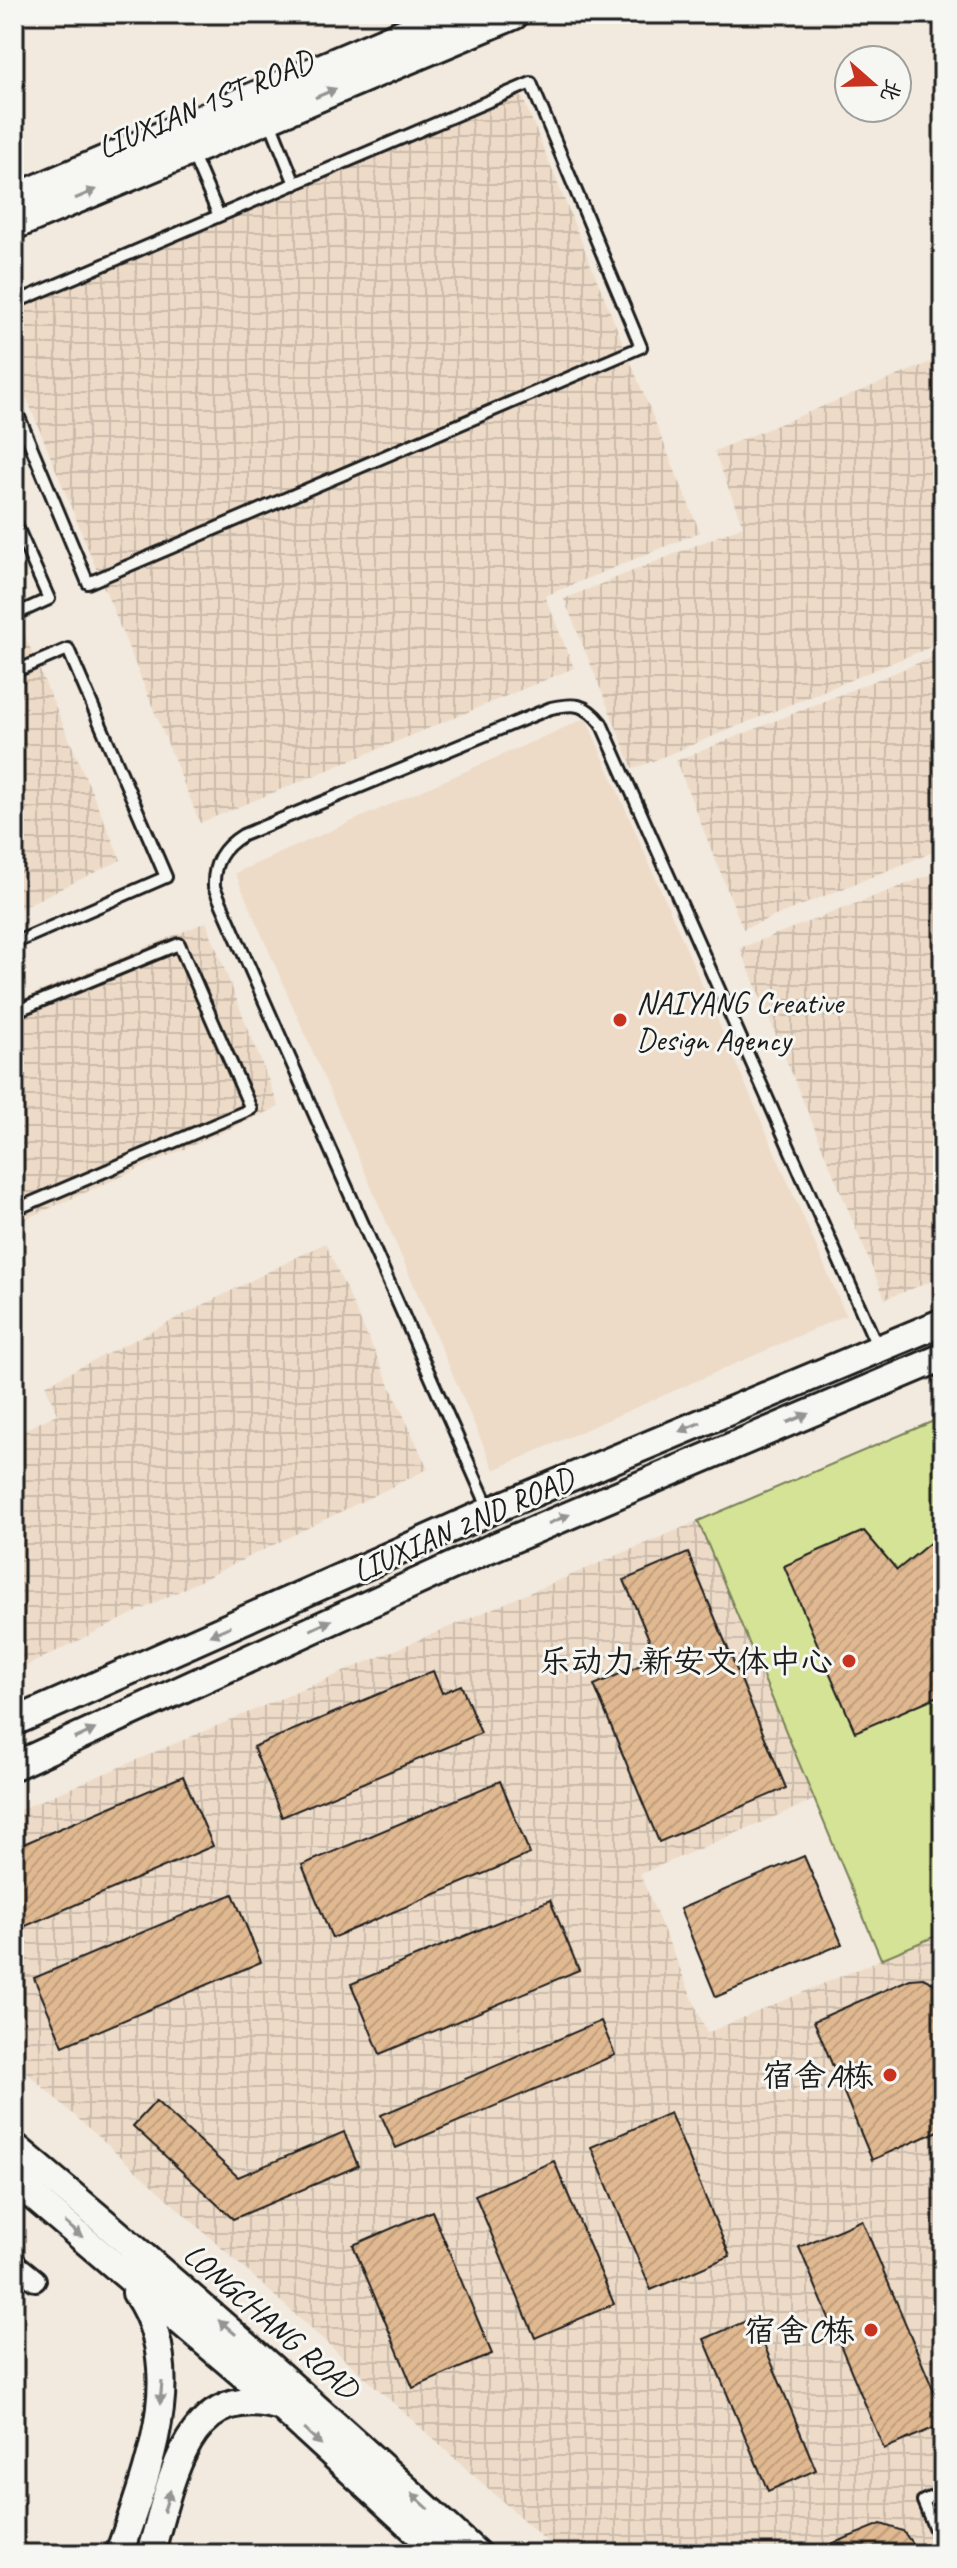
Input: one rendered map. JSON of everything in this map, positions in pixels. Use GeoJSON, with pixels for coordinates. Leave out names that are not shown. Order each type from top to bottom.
{"type":"FeatureCollection","features":[{"type":"Feature","properties":{"kind":"main road","name":"LIUXIAN 1ST ROAD"},"geometry":{"type":"LineString","coordinates":[[264,106],[452,14]]}},
{"type":"Feature","properties":{"kind":"main road","name":"LIUXIAN 1ST ROAD"},"geometry":{"type":"LineString","coordinates":[[14,224],[186,139],[264,106],[513,14]]}},
{"type":"Feature","properties":{"kind":"main road","name":"LIUXIAN 1ST ROAD"},"geometry":{"type":"LineString","coordinates":[[14,200],[186,139]]}},
{"type":"Feature","properties":{"kind":"street","name":"LIUXIAN 2ND ROAD"},"geometry":{"type":"LineString","coordinates":[[14,1722],[490,1511],[943,1322]]}},
{"type":"Feature","properties":{"kind":"street","name":"LIUXIAN 2ND ROAD"},"geometry":{"type":"LineString","coordinates":[[14,1766],[489,1549],[943,1357]]}},
{"type":"Feature","properties":{"kind":"street","name":"LONGCHANG ROAD"},"geometry":{"type":"LineString","coordinates":[[14,2146],[138,2249],[321,2409],[477,2554]]}},
{"type":"Feature","properties":{"kind":"street","name":"LONGCHANG ROAD"},"geometry":{"type":"LineString","coordinates":[[14,2180],[281,2407],[441,2554]]}},
{"type":"Feature","properties":{"kind":"street"},"geometry":{"type":"LineString","coordinates":[[14,2263],[35,2280]]}},
{"type":"Feature","properties":{"kind":"street"},"geometry":{"type":"LineString","coordinates":[[119,2554],[150,2458],[162,2387],[162,2360],[157,2334],[149,2312],[120,2270]]}},
{"type":"Feature","properties":{"kind":"street"},"geometry":{"type":"LineString","coordinates":[[150,2554],[184,2447],[196,2428],[225,2407],[246,2401],[281,2407]]}},
{"type":"Feature","properties":{"kind":"lane"},"geometry":{"type":"LineString","coordinates":[[14,303],[531,83],[641,347],[88,583],[14,405]]}},
{"type":"Feature","properties":{"kind":"lane"},"geometry":{"type":"LineString","coordinates":[[264,106],[295,184]]}},
{"type":"Feature","properties":{"kind":"lane"},"geometry":{"type":"LineString","coordinates":[[186,139],[219,216]]}},
{"type":"Feature","properties":{"kind":"lane"},"geometry":{"type":"LineString","coordinates":[[14,520],[49,599],[14,615]]}},
{"type":"Feature","properties":{"kind":"lane"},"geometry":{"type":"LineString","coordinates":[[14,672],[68,649],[166,877],[14,943]]}},
{"type":"Feature","properties":{"kind":"lane"},"geometry":{"type":"LineString","coordinates":[[490,1511],[214,887],[213,872],[219,857],[228,845],[243,835],[551,708],[581,706],[592,711],[607,737],[878,1348]]}},
{"type":"Feature","properties":{"kind":"lane"},"geometry":{"type":"LineString","coordinates":[[14,1012],[179,944],[251,1109],[14,1210]]}},
{"type":"Feature","properties":{"kind":"lane"},"geometry":{"type":"LineString","coordinates":[[943,2492],[923,2501],[943,2548]]}},
{"type":"Feature","properties":{"kind":"shaded area"},"geometry":{"type":"Polygon","coordinates":[[[518,86],[700,532],[545,596],[574,668],[200,823],[14,367],[14,295],[518,86]]]}},
{"type":"Feature","properties":{"kind":"shaded area"},"geometry":{"type":"Polygon","coordinates":[[[943,357],[943,642],[633,769],[564,599],[743,526],[714,451],[943,357]]]}},
{"type":"Feature","properties":{"kind":"shaded area"},"geometry":{"type":"Polygon","coordinates":[[[14,610],[121,860],[14,911],[14,610]]]}},
{"type":"Feature","properties":{"kind":"shaded area"},"geometry":{"type":"Polygon","coordinates":[[[943,653],[943,848],[743,929],[676,761],[943,653]]]}},
{"type":"Feature","properties":{"kind":"shaded area"},"geometry":{"type":"Polygon","coordinates":[[[586,718],[846,1315],[494,1470],[235,873],[586,718]]]}},
{"type":"Feature","properties":{"kind":"shaded area"},"geometry":{"type":"Polygon","coordinates":[[[943,870],[943,1277],[885,1299],[740,948],[943,870]]]}},
{"type":"Feature","properties":{"kind":"shaded area"},"geometry":{"type":"Polygon","coordinates":[[[206,922],[279,1107],[14,1224],[14,1002],[206,922]]]}},
{"type":"Feature","properties":{"kind":"shaded area"},"geometry":{"type":"Polygon","coordinates":[[[325,1243],[428,1469],[14,1672],[14,1435],[57,1414],[45,1385],[325,1243]]]}},
{"type":"Feature","properties":{"kind":"shaded area"},"geometry":{"type":"Polygon","coordinates":[[[698,1521],[814,1800],[640,1874],[707,2033],[943,1933],[943,2554],[561,2554],[14,2061],[14,1812],[698,1521]]]}},
{"type":"Feature","properties":{"kind":"green space","name":"乐动力·新安文体中心"},"geometry":{"type":"Polygon","coordinates":[[[943,1417],[943,1933],[881,1959],[698,1521],[943,1417]]]}},
{"type":"Feature","properties":{"kind":"building"},"geometry":{"type":"Polygon","coordinates":[[[864,1531],[897,1570],[943,1532],[943,1694],[855,1732],[784,1566],[864,1531]]]}},
{"type":"Feature","properties":{"kind":"building"},"geometry":{"type":"Polygon","coordinates":[[[688,1553],[786,1788],[659,1842],[594,1685],[657,1658],[624,1580],[688,1553]]]}},
{"type":"Feature","properties":{"kind":"building"},"geometry":{"type":"Polygon","coordinates":[[[433,1671],[442,1693],[461,1685],[481,1733],[282,1817],[253,1747],[433,1671]]]}},
{"type":"Feature","properties":{"kind":"building"},"geometry":{"type":"Polygon","coordinates":[[[183,1776],[213,1846],[14,1931],[14,1848],[183,1776]]]}},
{"type":"Feature","properties":{"kind":"building"},"geometry":{"type":"Polygon","coordinates":[[[500,1781],[530,1854],[332,1938],[302,1865],[500,1781]]]}},
{"type":"Feature","properties":{"kind":"building"},"geometry":{"type":"Polygon","coordinates":[[[804,1856],[842,1944],[716,1997],[680,1909],[804,1856]]]}},
{"type":"Feature","properties":{"kind":"building"},"geometry":{"type":"Polygon","coordinates":[[[233,1894],[261,1962],[63,2046],[34,1978],[233,1894]]]}},
{"type":"Feature","properties":{"kind":"building"},"geometry":{"type":"Polygon","coordinates":[[[550,1900],[579,1970],[380,2054],[351,1984],[550,1900]]]}},
{"type":"Feature","properties":{"kind":"building","name":"宿舍A栋"},"geometry":{"type":"Polygon","coordinates":[[[923,1978],[935,1984],[943,1995],[943,2129],[872,2160],[814,2021],[910,1979],[923,1978]]]}},
{"type":"Feature","properties":{"kind":"building"},"geometry":{"type":"Polygon","coordinates":[[[601,2021],[615,2055],[396,2148],[381,2115],[601,2021]]]}},
{"type":"Feature","properties":{"kind":"building"},"geometry":{"type":"Polygon","coordinates":[[[156,2101],[238,2177],[344,2132],[358,2166],[233,2219],[133,2126],[156,2101]]]}},
{"type":"Feature","properties":{"kind":"building"},"geometry":{"type":"Polygon","coordinates":[[[670,2113],[730,2256],[651,2290],[591,2147],[670,2113]]]}},
{"type":"Feature","properties":{"kind":"building"},"geometry":{"type":"Polygon","coordinates":[[[554,2161],[614,2304],[535,2338],[475,2195],[554,2161]]]}},
{"type":"Feature","properties":{"kind":"building"},"geometry":{"type":"Polygon","coordinates":[[[432,2211],[492,2354],[413,2388],[353,2245],[432,2211]]]}},
{"type":"Feature","properties":{"kind":"building","name":"宿舍C栋"},"geometry":{"type":"Polygon","coordinates":[[[862,2220],[943,2413],[943,2424],[884,2449],[799,2247],[862,2220]]]}},
{"type":"Feature","properties":{"kind":"building"},"geometry":{"type":"Polygon","coordinates":[[[753,2318],[816,2470],[768,2491],[704,2339],[753,2318]]]}},
{"type":"Feature","properties":{"kind":"building"},"geometry":{"type":"Polygon","coordinates":[[[881,2524],[903,2531],[920,2554],[807,2554],[881,2524]]]}},
{"type":"Feature","properties":{"kind":"place","name":"NAIYANG Creative Design Agency"},"geometry":{"type":"Point","coordinates":[620,1020]}},
{"type":"Feature","properties":{"kind":"place","name":"乐动力·新安文体中心"},"geometry":{"type":"Point","coordinates":[849,1661]}},
{"type":"Feature","properties":{"kind":"place","name":"宿舍A栋"},"geometry":{"type":"Point","coordinates":[890,2075]}},
{"type":"Feature","properties":{"kind":"place","name":"宿舍C栋"},"geometry":{"type":"Point","coordinates":[871,2330]}}]}
